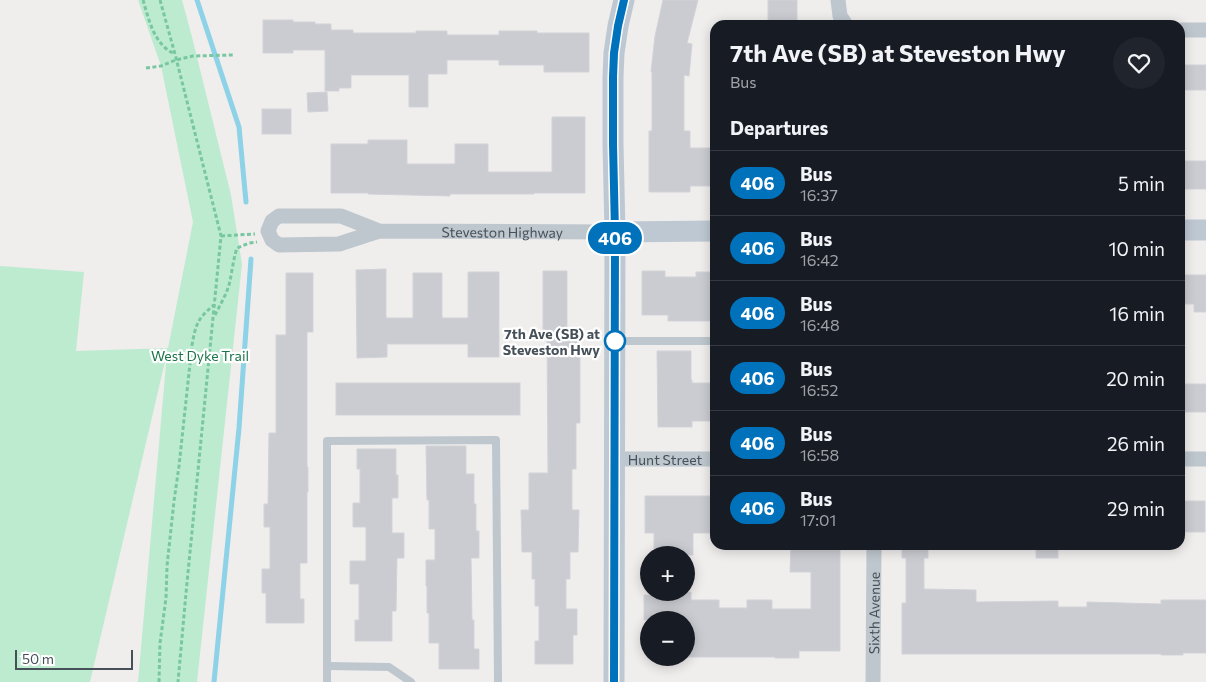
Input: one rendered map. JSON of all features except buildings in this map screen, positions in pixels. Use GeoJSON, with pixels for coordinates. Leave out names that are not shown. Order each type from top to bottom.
{"type":"FeatureCollection","features":[{"type":"Feature","properties":{"kind":"street"},"geometry":{"type":"LineString","coordinates":[[614,682],[615,232],[613,77],[614,53],[624,0]]}},
{"type":"Feature","properties":{"kind":"street"},"geometry":{"type":"LineString","coordinates":[[838,0],[840,16],[843,20]]}},
{"type":"Feature","properties":{"kind":"street"},"geometry":{"type":"LineString","coordinates":[[1185,30],[1206,30]]}},
{"type":"Feature","properties":{"kind":"street","name":"Steveston Highway"},"geometry":{"type":"LineString","coordinates":[[379,231],[341,216],[279,216],[272,221],[268,231],[272,240],[279,245],[339,244],[379,231],[710,231]]}},
{"type":"Feature","properties":{"kind":"street"},"geometry":{"type":"LineString","coordinates":[[1185,230],[1206,230]]}},
{"type":"Feature","properties":{"kind":"street","name":"Hunt Street"},"geometry":{"type":"LineString","coordinates":[[614,459],[710,459]]}},
{"type":"Feature","properties":{"kind":"street"},"geometry":{"type":"LineString","coordinates":[[1185,459],[1206,459]]}},
{"type":"Feature","properties":{"kind":"street","name":"Sixth Avenue"},"geometry":{"type":"LineString","coordinates":[[873,682],[874,550]]}},
{"type":"Feature","properties":{"kind":"lane"},"geometry":{"type":"LineString","coordinates":[[615,342],[710,341]]}},
{"type":"Feature","properties":{"kind":"lane"},"geometry":{"type":"LineString","coordinates":[[327,682],[327,440],[496,440],[498,682]]}},
{"type":"Feature","properties":{"kind":"lane"},"geometry":{"type":"LineString","coordinates":[[327,666],[389,667],[411,682]]}},
{"type":"Feature","properties":{"kind":"path"},"geometry":{"type":"LineString","coordinates":[[143,0],[160,44],[175,54]]}},
{"type":"Feature","properties":{"kind":"path"},"geometry":{"type":"LineString","coordinates":[[160,0],[221,236],[178,682]]}},
{"type":"Feature","properties":{"kind":"path"},"geometry":{"type":"LineString","coordinates":[[146,68],[161,66],[193,56],[233,54]]}},
{"type":"Feature","properties":{"kind":"path"},"geometry":{"type":"LineString","coordinates":[[221,236],[255,234]]}},
{"type":"Feature","properties":{"kind":"path"},"geometry":{"type":"LineString","coordinates":[[214,317],[229,285],[237,248],[257,242]]}},
{"type":"Feature","properties":{"kind":"path"},"geometry":{"type":"LineString","coordinates":[[158,682],[167,566],[192,345],[199,320],[215,304]]}},
{"type":"Feature","properties":{"kind":"green space","name":"West Dyke Trail"},"geometry":{"type":"Polygon","coordinates":[[[138,0],[182,0],[231,195],[242,264],[197,682],[138,682],[167,353],[90,682],[0,682],[0,266],[84,272],[76,351],[168,348],[193,222],[161,66],[138,0]]]}},
{"type":"Feature","properties":{"kind":"waterway"},"geometry":{"type":"LineString","coordinates":[[197,0],[239,127],[246,202]]}},
{"type":"Feature","properties":{"kind":"waterway"},"geometry":{"type":"LineString","coordinates":[[214,682],[239,428],[251,259]]}},
{"type":"Feature","properties":{"kind":"bus line","name":"406"},"geometry":{"type":"LineString","coordinates":[[614,682],[615,232],[613,77],[614,53],[624,0]]}},
{"type":"Feature","properties":{"kind":"place","name":"7th Ave (SB) at Steveston Hwy"},"geometry":{"type":"Point","coordinates":[615,341]}}]}
